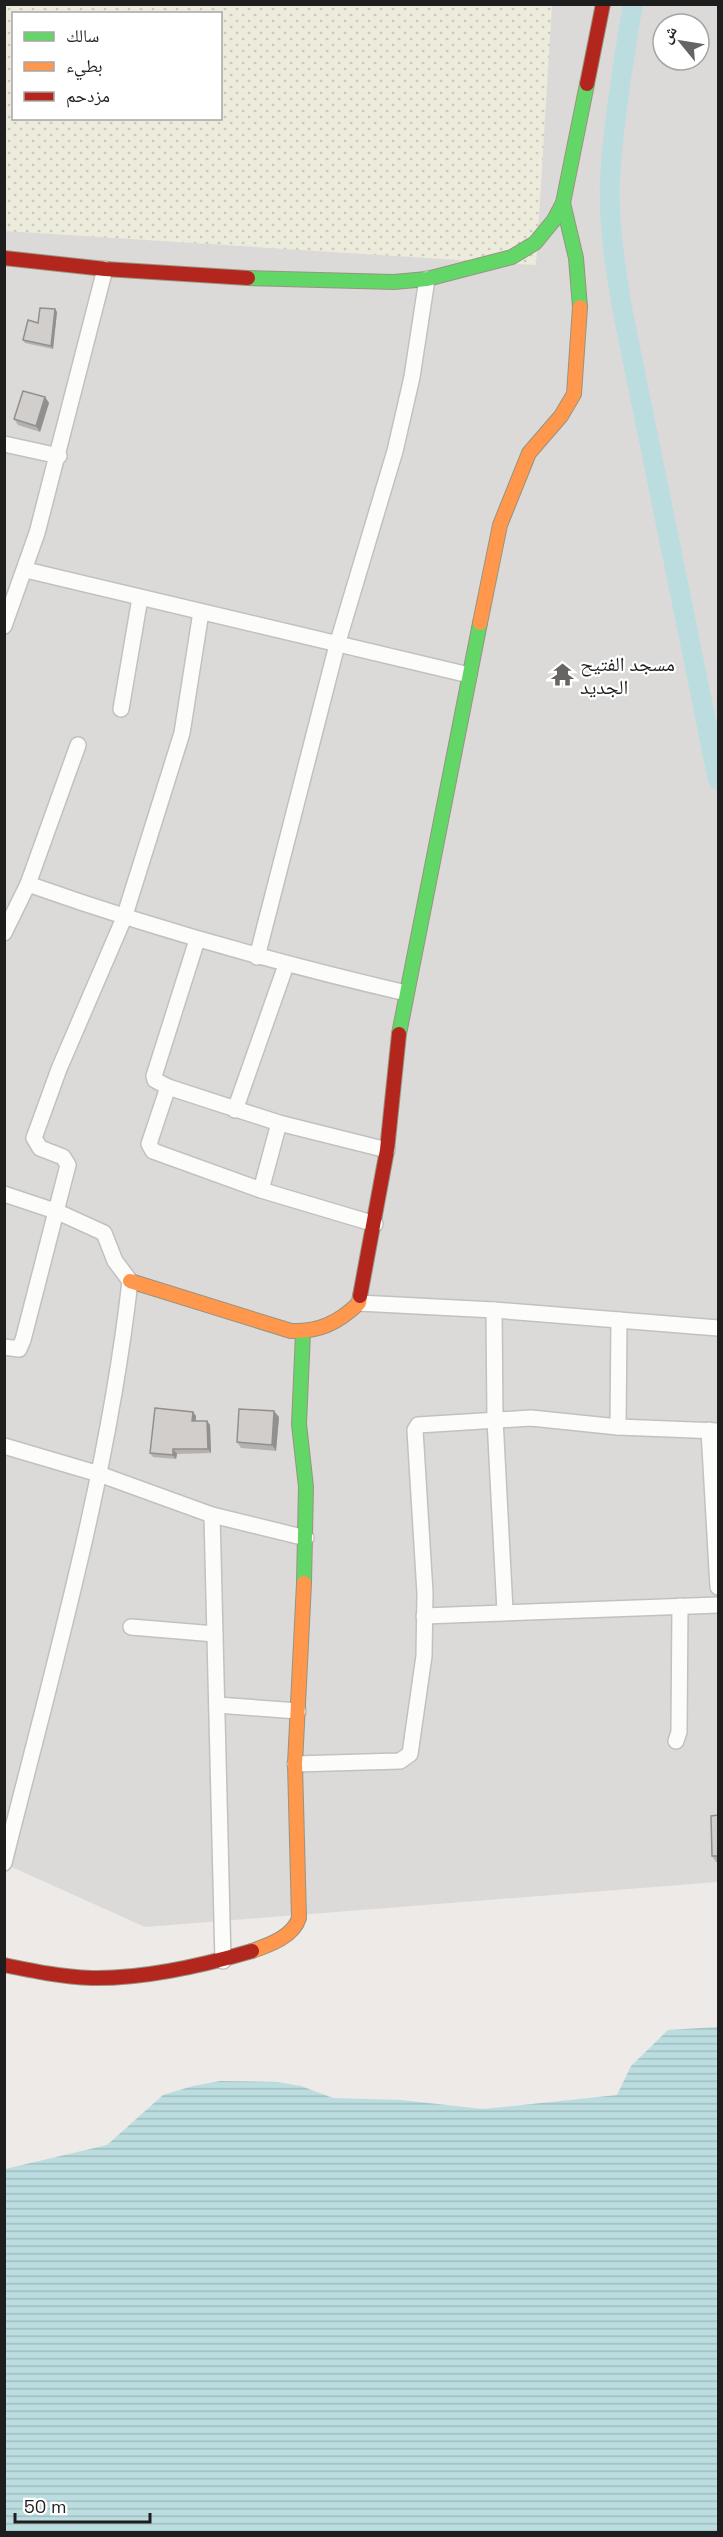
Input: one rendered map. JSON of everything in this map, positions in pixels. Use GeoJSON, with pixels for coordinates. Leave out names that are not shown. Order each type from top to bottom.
{"type":"FeatureCollection","features":[{"type":"Feature","properties":{"kind":"street"},"geometry":{"type":"LineString","coordinates":[[4,258],[105,269],[283,280],[394,282],[427,279],[512,257],[525,250],[545,232],[563,203],[603,4]]}},
{"type":"Feature","properties":{"kind":"street"},"geometry":{"type":"LineString","coordinates":[[4,1194],[58,1212],[104,1233],[115,1261],[130,1281],[278,1329],[303,1333],[318,1330],[337,1322],[359,1303],[387,1150],[394,1068],[406,993],[469,675],[505,509],[529,453],[561,416],[574,394],[581,297],[576,258],[563,203]]}},
{"type":"Feature","properties":{"kind":"street"},"geometry":{"type":"LineString","coordinates":[[4,626],[26,570],[59,456],[105,269]]}},
{"type":"Feature","properties":{"kind":"street"},"geometry":{"type":"LineString","coordinates":[[257,957],[337,645],[395,451],[412,377],[427,279]]}},
{"type":"Feature","properties":{"kind":"street"},"geometry":{"type":"LineString","coordinates":[[4,444],[59,456]]}},
{"type":"Feature","properties":{"kind":"street"},"geometry":{"type":"LineString","coordinates":[[26,570],[469,675]]}},
{"type":"Feature","properties":{"kind":"street"},"geometry":{"type":"LineString","coordinates":[[121,709],[140,598]]}},
{"type":"Feature","properties":{"kind":"street"},"geometry":{"type":"LineString","coordinates":[[4,1347],[19,1349],[23,1340],[58,1212],[68,1160],[40,1148],[34,1138],[59,1069],[124,918],[182,733],[201,612]]}},
{"type":"Feature","properties":{"kind":"street"},"geometry":{"type":"LineString","coordinates":[[4,933],[28,884],[78,745]]}},
{"type":"Feature","properties":{"kind":"street"},"geometry":{"type":"LineString","coordinates":[[28,884],[124,918],[197,940],[286,965],[406,993]]}},
{"type":"Feature","properties":{"kind":"street"},"geometry":{"type":"LineString","coordinates":[[197,940],[154,1076],[158,1083],[279,1124],[387,1150]]}},
{"type":"Feature","properties":{"kind":"street"},"geometry":{"type":"LineString","coordinates":[[235,1110],[286,965]]}},
{"type":"Feature","properties":{"kind":"street"},"geometry":{"type":"LineString","coordinates":[[168,1088],[149,1144],[150,1148],[261,1190],[375,1224]]}},
{"type":"Feature","properties":{"kind":"street"},"geometry":{"type":"LineString","coordinates":[[261,1190],[279,1124]]}},
{"type":"Feature","properties":{"kind":"street"},"geometry":{"type":"LineString","coordinates":[[4,1863],[99,1474],[115,1389],[130,1281]]}},
{"type":"Feature","properties":{"kind":"street"},"geometry":{"type":"LineString","coordinates":[[359,1303],[494,1310],[718,1328]]}},
{"type":"Feature","properties":{"kind":"street"},"geometry":{"type":"LineString","coordinates":[[494,1310],[495,1419],[506,1611]]}},
{"type":"Feature","properties":{"kind":"street"},"geometry":{"type":"LineString","coordinates":[[618,1426],[619,1320]]}},
{"type":"Feature","properties":{"kind":"street"},"geometry":{"type":"LineString","coordinates":[[4,1965],[92,1978],[223,1961],[286,1936],[297,1925],[295,1764],[306,1538],[306,1487],[299,1413],[303,1333]]}},
{"type":"Feature","properties":{"kind":"street"},"geometry":{"type":"LineString","coordinates":[[295,1764],[400,1761],[410,1754],[423,1656],[424,1560],[416,1427],[421,1424],[531,1418],[618,1426],[714,1430],[718,1587]]}},
{"type":"Feature","properties":{"kind":"street"},"geometry":{"type":"LineString","coordinates":[[4,1446],[99,1474],[212,1515],[306,1538]]}},
{"type":"Feature","properties":{"kind":"street"},"geometry":{"type":"LineString","coordinates":[[212,1515],[223,1961]]}},
{"type":"Feature","properties":{"kind":"street"},"geometry":{"type":"LineString","coordinates":[[424,1616],[506,1611],[718,1605]]}},
{"type":"Feature","properties":{"kind":"street"},"geometry":{"type":"LineString","coordinates":[[676,1741],[679,1732],[680,1606]]}},
{"type":"Feature","properties":{"kind":"street"},"geometry":{"type":"LineString","coordinates":[[131,1627],[215,1634]]}},
{"type":"Feature","properties":{"kind":"street"},"geometry":{"type":"LineString","coordinates":[[218,1705],[298,1711]]}},
{"type":"Feature","properties":{"kind":"shaded area"},"geometry":{"type":"Polygon","coordinates":[[[4,5],[552,5],[536,265],[5,231],[4,5]]]}},
{"type":"Feature","properties":{"kind":"shaded area"},"geometry":{"type":"Polygon","coordinates":[[[5,5],[718,5],[718,1882],[145,1927],[5,1864],[5,5]]]}},
{"type":"Feature","properties":{"kind":"water"},"geometry":{"type":"Polygon","coordinates":[[[718,2027],[718,2532],[5,2532],[5,2169],[107,2145],[163,2095],[220,2081],[278,2082],[301,2086],[333,2098],[401,2100],[483,2109],[617,2095],[631,2066],[668,2030],[718,2027]]]}},
{"type":"Feature","properties":{"kind":"building"},"geometry":{"type":"Polygon","coordinates":[[[40,308],[55,309],[51,346],[23,340],[28,320],[38,323],[40,308]]]}},
{"type":"Feature","properties":{"kind":"building"},"geometry":{"type":"Polygon","coordinates":[[[23,391],[45,397],[36,426],[14,419],[23,391]]]}},
{"type":"Feature","properties":{"kind":"building"},"geometry":{"type":"Polygon","coordinates":[[[155,1408],[193,1412],[192,1421],[207,1421],[208,1449],[173,1449],[173,1455],[150,1453],[155,1408]]]}},
{"type":"Feature","properties":{"kind":"building"},"geometry":{"type":"Polygon","coordinates":[[[239,1409],[274,1411],[272,1445],[237,1442],[239,1409]]]}},
{"type":"Feature","properties":{"kind":"building"},"geometry":{"type":"Polygon","coordinates":[[[718,1815],[718,1856],[712,1856],[711,1816],[718,1815]]]}},
{"type":"Feature","properties":{"kind":"waterway"},"geometry":{"type":"LineString","coordinates":[[633,4],[619,90],[610,176],[613,242],[622,308],[718,780]]}},
{"type":"Feature","properties":{"kind":"traffic: fast"},"geometry":{"type":"LineString","coordinates":[[248,278],[394,282],[427,279],[512,257],[535,243],[554,220],[563,203],[587,84]]}},
{"type":"Feature","properties":{"kind":"traffic: fast"},"geometry":{"type":"LineString","coordinates":[[563,203],[576,258],[580,307]]}},
{"type":"Feature","properties":{"kind":"traffic: fast"},"geometry":{"type":"LineString","coordinates":[[399,1034],[480,623]]}},
{"type":"Feature","properties":{"kind":"traffic: fast"},"geometry":{"type":"LineString","coordinates":[[303,1333],[299,1424],[306,1487],[304,1583]]}},
{"type":"Feature","properties":{"kind":"traffic: slow"},"geometry":{"type":"LineString","coordinates":[[480,623],[500,525],[529,453],[561,416],[574,394],[580,307]]}},
{"type":"Feature","properties":{"kind":"traffic: slow"},"geometry":{"type":"LineString","coordinates":[[130,1281],[291,1331],[310,1330],[336,1321],[359,1303],[360,1296]]}},
{"type":"Feature","properties":{"kind":"traffic: slow"},"geometry":{"type":"LineString","coordinates":[[252,1951],[286,1935],[296,1925],[299,1918],[295,1764],[304,1583]]}},
{"type":"Feature","properties":{"kind":"traffic: jam"},"geometry":{"type":"LineString","coordinates":[[587,84],[603,4]]}},
{"type":"Feature","properties":{"kind":"traffic: jam"},"geometry":{"type":"LineString","coordinates":[[4,258],[105,269],[248,278]]}},
{"type":"Feature","properties":{"kind":"traffic: jam"},"geometry":{"type":"LineString","coordinates":[[360,1296],[387,1150],[399,1034]]}},
{"type":"Feature","properties":{"kind":"traffic: jam"},"geometry":{"type":"LineString","coordinates":[[4,1965],[70,1976],[112,1978],[173,1970],[252,1951]]}},
{"type":"Feature","properties":{"kind":"place","name":"مسجد الفتيح الجديد"},"geometry":{"type":"Point","coordinates":[562,675]}}]}
